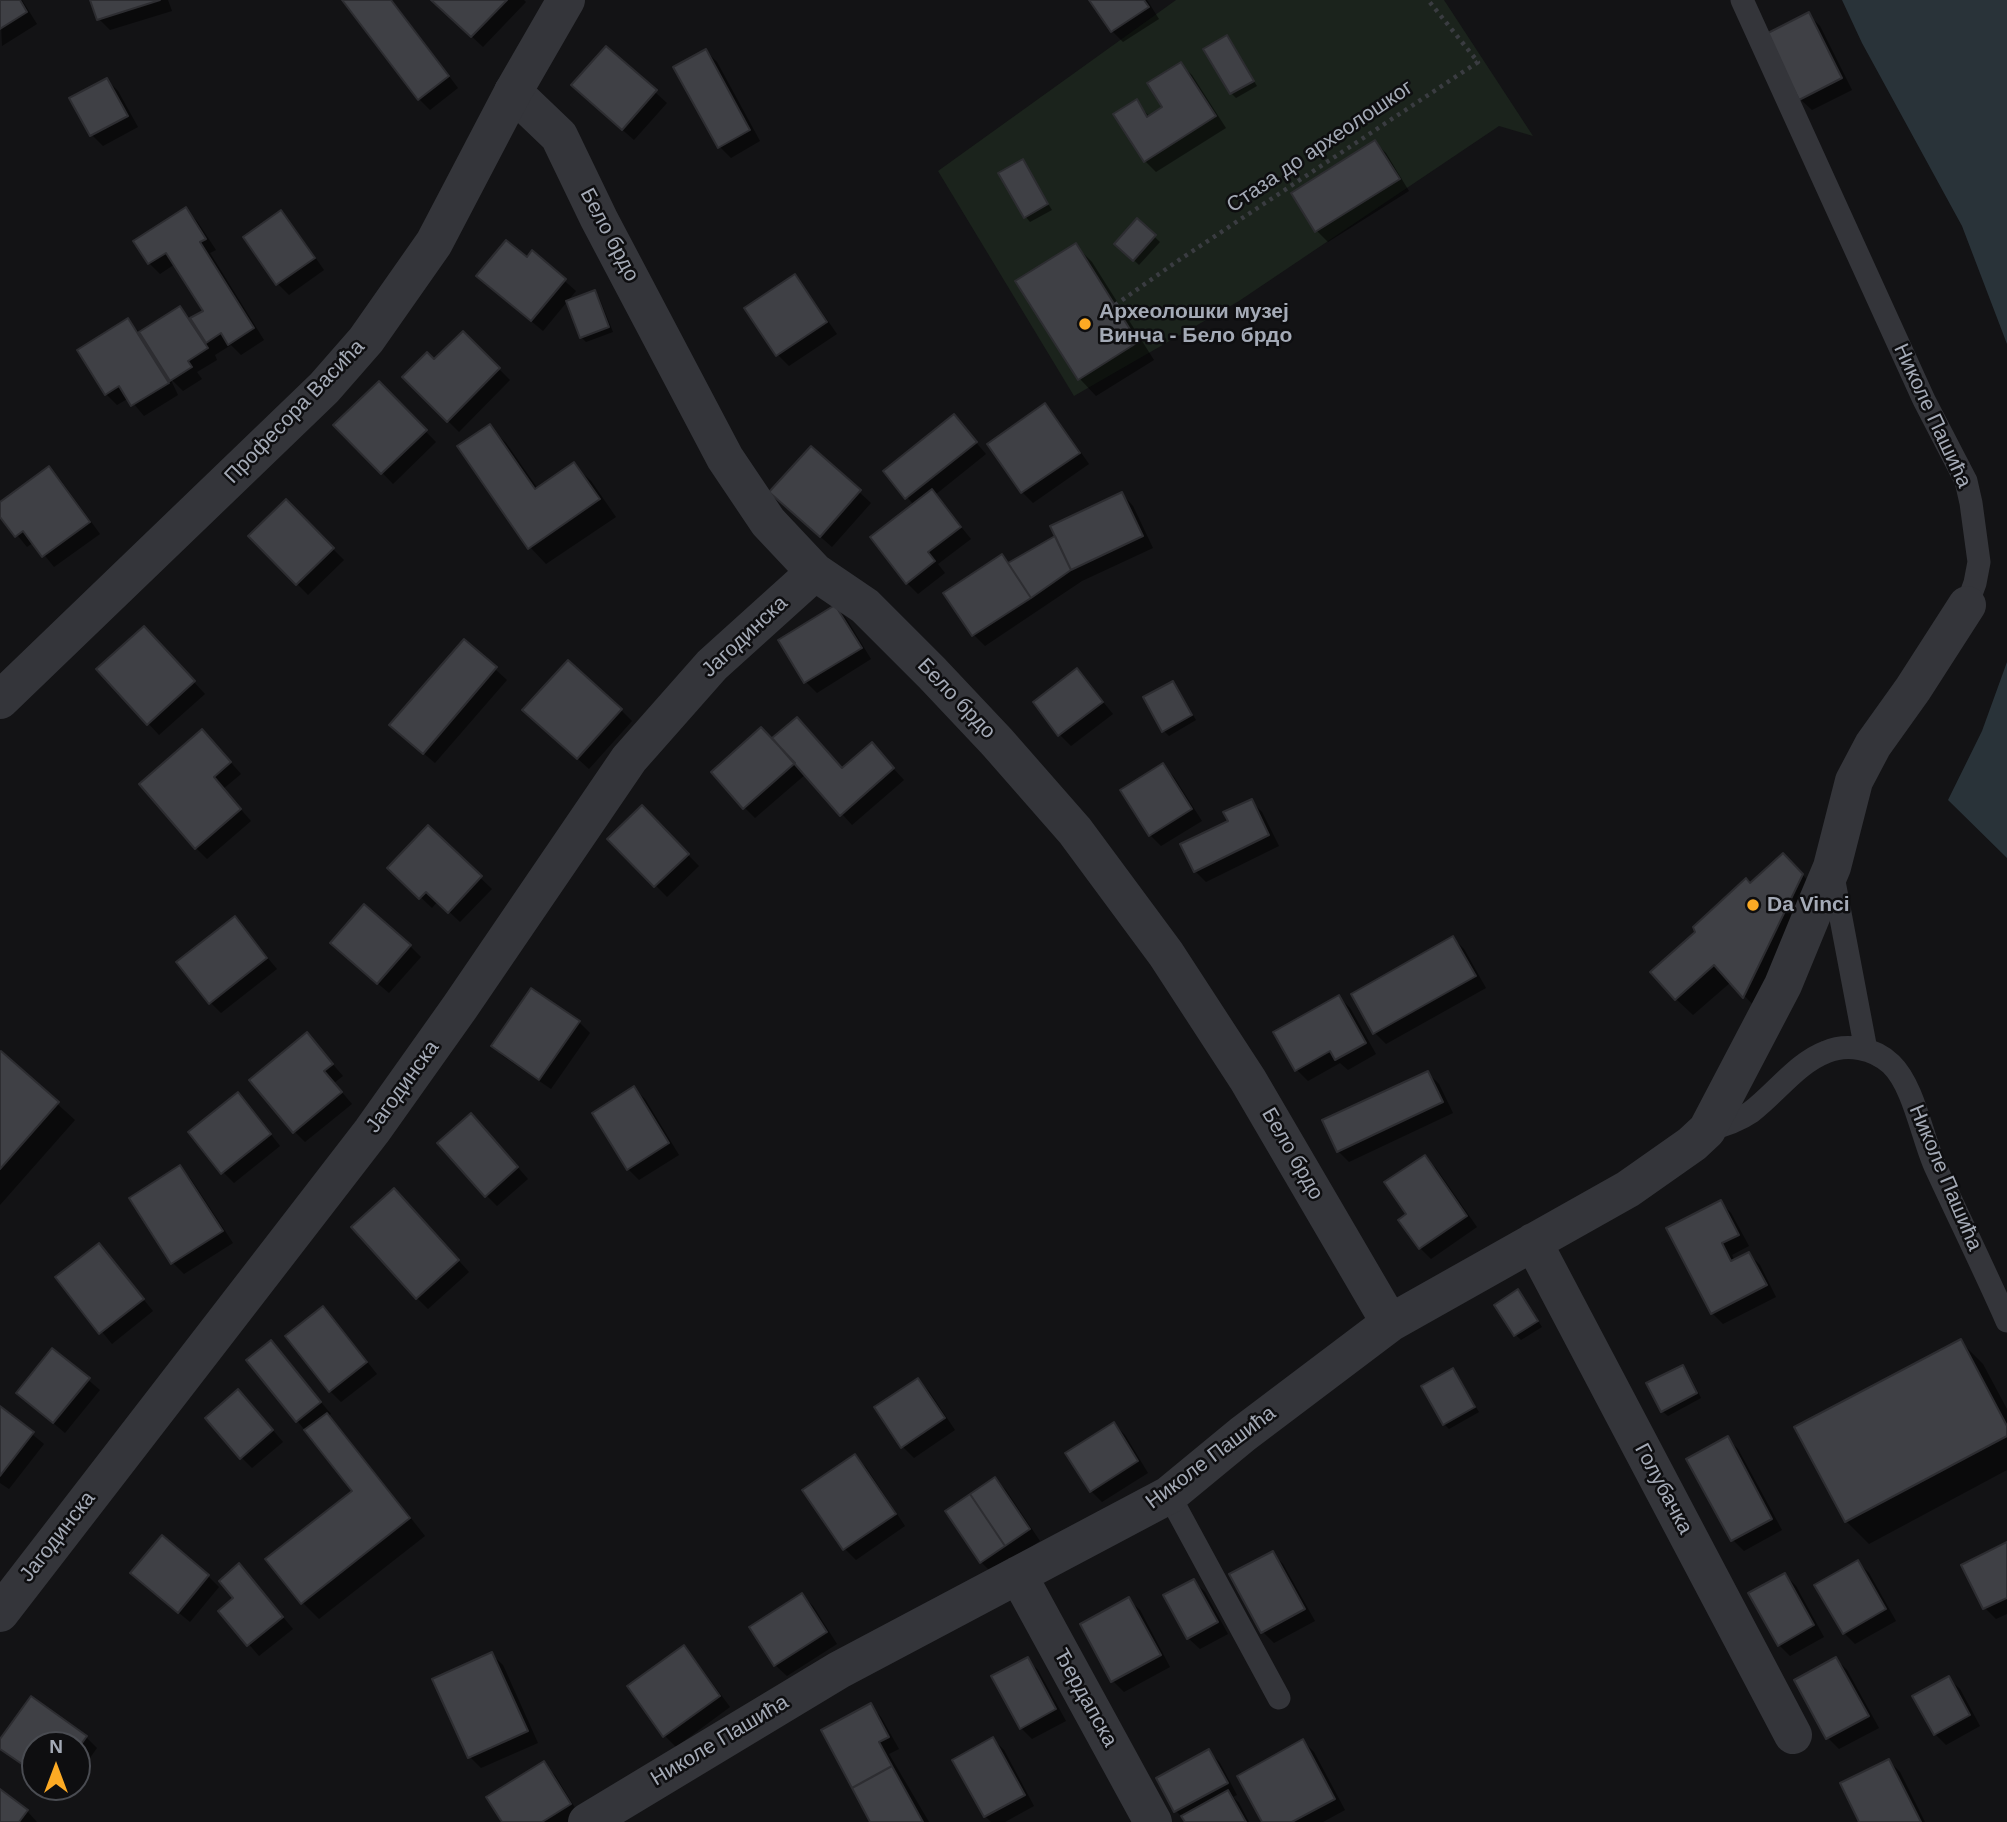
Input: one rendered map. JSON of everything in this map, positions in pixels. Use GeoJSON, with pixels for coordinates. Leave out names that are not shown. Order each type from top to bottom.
{"type":"FeatureCollection","features":[{"type":"Feature","properties":{"kind":"street","name":"Професора Васића"},"geometry":{"type":"LineString","coordinates":[[0,700],[324,388],[366,340],[434,243],[513,92],[566,0]]}},
{"type":"Feature","properties":{"kind":"street","name":"Бело брдо"},"geometry":{"type":"LineString","coordinates":[[513,92],[559,136],[599,219],[725,458],[768,522],[815,572],[865,606],[997,741],[1075,831],[1166,954],[1248,1080],[1390,1323]]}},
{"type":"Feature","properties":{"kind":"street","name":"Јагодинска"},"geometry":{"type":"LineString","coordinates":[[0,1613],[372,1131],[629,759],[712,665],[815,572]]}},
{"type":"Feature","properties":{"kind":"street","name":"Николе Пашића"},"geometry":{"type":"LineString","coordinates":[[587,1822],[839,1670],[1169,1495],[1243,1434],[1390,1323],[1628,1189],[1692,1144],[1707,1130],[1783,985],[1832,867],[1854,780],[1873,745],[1968,606]]}},
{"type":"Feature","properties":{"kind":"street","name":"Голубачка"},"geometry":{"type":"LineString","coordinates":[[1533,1242],[1793,1735]]}},
{"type":"Feature","properties":{"kind":"street","name":"Ђердапска"},"geometry":{"type":"LineString","coordinates":[[1018,1575],[1153,1822]]}},
{"type":"Feature","properties":{"kind":"lane","name":"Николе Пашића"},"geometry":{"type":"LineString","coordinates":[[1742,0],[1924,400],[1966,481],[1979,562],[1968,606]]}},
{"type":"Feature","properties":{"kind":"lane","name":"Николе Пашића"},"geometry":{"type":"LineString","coordinates":[[1832,867],[1866,1050]]}},
{"type":"Feature","properties":{"kind":"lane","name":"Николе Пашића"},"geometry":{"type":"LineString","coordinates":[[1707,1130],[1727,1125],[1750,1113],[1788,1078],[1825,1052],[1844,1047],[1880,1055],[1893,1066],[1914,1105],[1934,1163],[2007,1321]]}},
{"type":"Feature","properties":{"kind":"lane"},"geometry":{"type":"LineString","coordinates":[[1169,1495],[1279,1698]]}},
{"type":"Feature","properties":{"kind":"path","name":"Стаза до археолошког"},"geometry":{"type":"LineString","coordinates":[[1115,305],[1478,62],[1428,0]]}},
{"type":"Feature","properties":{"kind":"shaded area"},"geometry":{"type":"Polygon","coordinates":[[[1176,0],[1444,0],[1533,136],[1499,126],[1239,301],[1074,396],[938,171],[1176,0]]]}},
{"type":"Feature","properties":{"kind":"shaded area"},"geometry":{"type":"Polygon","coordinates":[[[1842,0],[2007,0],[2007,344],[1962,226],[1862,43],[1842,0]]]}},
{"type":"Feature","properties":{"kind":"shaded area"},"geometry":{"type":"Polygon","coordinates":[[[2007,662],[2007,858],[1948,800],[1982,731],[2007,662]]]}},
{"type":"Feature","properties":{"kind":"building"},"geometry":{"type":"Polygon","coordinates":[[[0,0],[20,0],[27,12],[0,29],[0,0]]]}},
{"type":"Feature","properties":{"kind":"building"},"geometry":{"type":"Polygon","coordinates":[[[90,0],[160,0],[97,20],[90,0]]]}},
{"type":"Feature","properties":{"kind":"building"},"geometry":{"type":"Polygon","coordinates":[[[342,0],[391,0],[449,76],[418,100],[342,0]]]}},
{"type":"Feature","properties":{"kind":"building"},"geometry":{"type":"Polygon","coordinates":[[[431,0],[507,0],[471,37],[431,0]]]}},
{"type":"Feature","properties":{"kind":"building"},"geometry":{"type":"Polygon","coordinates":[[[1089,0],[1144,0],[1149,7],[1111,32],[1089,0]]]}},
{"type":"Feature","properties":{"kind":"building"},"geometry":{"type":"Polygon","coordinates":[[[1809,12],[1842,78],[1799,100],[1766,34],[1809,12]]]}},
{"type":"Feature","properties":{"kind":"building"},"geometry":{"type":"Polygon","coordinates":[[[1227,35],[1254,81],[1230,94],[1203,49],[1227,35]]]}},
{"type":"Feature","properties":{"kind":"building"},"geometry":{"type":"Polygon","coordinates":[[[606,46],[657,90],[622,130],[571,85],[606,46]]]}},
{"type":"Feature","properties":{"kind":"building"},"geometry":{"type":"Polygon","coordinates":[[[706,49],[750,130],[718,148],[673,67],[706,49]]]}},
{"type":"Feature","properties":{"kind":"building"},"geometry":{"type":"Polygon","coordinates":[[[1181,62],[1216,116],[1144,162],[1113,114],[1137,99],[1147,117],[1162,107],[1147,83],[1181,62]]]}},
{"type":"Feature","properties":{"kind":"building"},"geometry":{"type":"Polygon","coordinates":[[[107,78],[128,116],[90,136],[69,98],[107,78]]]}},
{"type":"Feature","properties":{"kind":"building"},"geometry":{"type":"Polygon","coordinates":[[[1375,140],[1400,179],[1315,232],[1291,193],[1375,140]]]}},
{"type":"Feature","properties":{"kind":"building"},"geometry":{"type":"Polygon","coordinates":[[[1023,159],[1048,204],[1024,218],[998,173],[1023,159]]]}},
{"type":"Feature","properties":{"kind":"building"},"geometry":{"type":"Polygon","coordinates":[[[186,207],[206,239],[200,242],[254,328],[228,345],[221,333],[206,343],[190,318],[203,311],[166,253],[148,264],[133,241],[186,207]]]}},
{"type":"Feature","properties":{"kind":"building"},"geometry":{"type":"Polygon","coordinates":[[[281,210],[315,258],[276,285],[243,237],[281,210]]]}},
{"type":"Feature","properties":{"kind":"building"},"geometry":{"type":"Polygon","coordinates":[[[1137,218],[1156,235],[1133,261],[1114,244],[1137,218]]]}},
{"type":"Feature","properties":{"kind":"building"},"geometry":{"type":"Polygon","coordinates":[[[506,240],[527,257],[532,250],[566,279],[531,321],[476,276],[506,240]]]}},
{"type":"Feature","properties":{"kind":"building","name":"Археолошки музеј Винча - Бело брдо"},"geometry":{"type":"Polygon","coordinates":[[[1076,243],[1138,342],[1078,380],[1015,281],[1076,243]]]}},
{"type":"Feature","properties":{"kind":"building"},"geometry":{"type":"Polygon","coordinates":[[[795,274],[827,322],[776,356],[744,308],[795,274]]]}},
{"type":"Feature","properties":{"kind":"building"},"geometry":{"type":"Polygon","coordinates":[[[595,290],[609,327],[580,338],[566,301],[595,290]]]}},
{"type":"Feature","properties":{"kind":"building"},"geometry":{"type":"Polygon","coordinates":[[[180,306],[208,348],[188,361],[192,367],[170,381],[139,332],[180,306]]]}},
{"type":"Feature","properties":{"kind":"building"},"geometry":{"type":"Polygon","coordinates":[[[128,318],[169,383],[131,406],[119,386],[105,395],[77,350],[128,318]]]}},
{"type":"Feature","properties":{"kind":"building"},"geometry":{"type":"Polygon","coordinates":[[[463,331],[500,368],[447,422],[402,377],[427,352],[434,359],[463,331]]]}},
{"type":"Feature","properties":{"kind":"building"},"geometry":{"type":"Polygon","coordinates":[[[379,381],[427,430],[381,474],[333,425],[379,381]]]}},
{"type":"Feature","properties":{"kind":"building"},"geometry":{"type":"Polygon","coordinates":[[[1045,403],[1080,453],[1021,493],[987,444],[1045,403]]]}},
{"type":"Feature","properties":{"kind":"building"},"geometry":{"type":"Polygon","coordinates":[[[954,414],[977,442],[905,499],[883,471],[954,414]]]}},
{"type":"Feature","properties":{"kind":"building"},"geometry":{"type":"Polygon","coordinates":[[[490,424],[535,489],[574,462],[600,499],[528,549],[457,446],[490,424]]]}},
{"type":"Feature","properties":{"kind":"building"},"geometry":{"type":"Polygon","coordinates":[[[811,446],[861,490],[820,537],[769,492],[811,446]]]}},
{"type":"Feature","properties":{"kind":"building"},"geometry":{"type":"Polygon","coordinates":[[[49,466],[90,522],[42,557],[23,531],[15,537],[0,517],[0,502],[49,466]]]}},
{"type":"Feature","properties":{"kind":"building"},"geometry":{"type":"Polygon","coordinates":[[[932,489],[961,527],[928,552],[935,561],[906,584],[870,537],[932,489]]]}},
{"type":"Feature","properties":{"kind":"building"},"geometry":{"type":"Polygon","coordinates":[[[1122,492],[1143,536],[1071,570],[1050,526],[1122,492]]]}},
{"type":"Feature","properties":{"kind":"building"},"geometry":{"type":"Polygon","coordinates":[[[286,499],[334,548],[296,585],[248,536],[286,499]]]}},
{"type":"Feature","properties":{"kind":"building"},"geometry":{"type":"Polygon","coordinates":[[[1055,536],[1071,570],[1031,598],[1008,563],[1055,536]]]}},
{"type":"Feature","properties":{"kind":"building"},"geometry":{"type":"Polygon","coordinates":[[[1002,554],[1031,598],[972,636],[943,593],[1002,554]]]}},
{"type":"Feature","properties":{"kind":"building"},"geometry":{"type":"Polygon","coordinates":[[[835,605],[862,648],[804,683],[778,640],[835,605]]]}},
{"type":"Feature","properties":{"kind":"building"},"geometry":{"type":"Polygon","coordinates":[[[144,626],[195,681],[147,725],[96,669],[144,626]]]}},
{"type":"Feature","properties":{"kind":"building"},"geometry":{"type":"Polygon","coordinates":[[[464,639],[497,667],[423,754],[389,725],[464,639]]]}},
{"type":"Feature","properties":{"kind":"building"},"geometry":{"type":"Polygon","coordinates":[[[568,660],[622,709],[577,759],[522,710],[568,660]]]}},
{"type":"Feature","properties":{"kind":"building"},"geometry":{"type":"Polygon","coordinates":[[[1077,668],[1103,702],[1058,736],[1033,702],[1077,668]]]}},
{"type":"Feature","properties":{"kind":"building"},"geometry":{"type":"Polygon","coordinates":[[[1173,681],[1192,715],[1162,732],[1143,697],[1173,681]]]}},
{"type":"Feature","properties":{"kind":"building"},"geometry":{"type":"Polygon","coordinates":[[[797,717],[842,768],[872,742],[894,768],[840,816],[772,738],[797,717]]]}},
{"type":"Feature","properties":{"kind":"building"},"geometry":{"type":"Polygon","coordinates":[[[761,727],[795,763],[743,809],[711,772],[761,727]]]}},
{"type":"Feature","properties":{"kind":"building"},"geometry":{"type":"Polygon","coordinates":[[[202,729],[231,762],[214,777],[241,809],[195,849],[139,784],[202,729]]]}},
{"type":"Feature","properties":{"kind":"building"},"geometry":{"type":"Polygon","coordinates":[[[1163,763],[1192,809],[1149,836],[1120,790],[1163,763]]]}},
{"type":"Feature","properties":{"kind":"building"},"geometry":{"type":"Polygon","coordinates":[[[1252,799],[1269,835],[1194,872],[1180,844],[1228,821],[1223,812],[1252,799]]]}},
{"type":"Feature","properties":{"kind":"building"},"geometry":{"type":"Polygon","coordinates":[[[642,805],[689,854],[654,887],[607,839],[642,805]]]}},
{"type":"Feature","properties":{"kind":"building"},"geometry":{"type":"Polygon","coordinates":[[[428,825],[482,876],[448,913],[426,892],[419,899],[387,868],[428,825]]]}},
{"type":"Feature","properties":{"kind":"building","name":"Da Vinci"},"geometry":{"type":"Polygon","coordinates":[[[1783,853],[1803,874],[1743,998],[1714,965],[1675,1000],[1650,972],[1695,932],[1693,927],[1746,878],[1750,883],[1783,853]]]}},
{"type":"Feature","properties":{"kind":"building"},"geometry":{"type":"Polygon","coordinates":[[[364,904],[411,945],[377,984],[330,943],[364,904]]]}},
{"type":"Feature","properties":{"kind":"building"},"geometry":{"type":"Polygon","coordinates":[[[235,916],[267,958],[209,1004],[176,962],[235,916]]]}},
{"type":"Feature","properties":{"kind":"building"},"geometry":{"type":"Polygon","coordinates":[[[1453,936],[1476,976],[1373,1034],[1351,994],[1453,936]]]}},
{"type":"Feature","properties":{"kind":"building"},"geometry":{"type":"Polygon","coordinates":[[[531,988],[580,1021],[539,1080],[491,1046],[531,988]]]}},
{"type":"Feature","properties":{"kind":"building"},"geometry":{"type":"Polygon","coordinates":[[[1339,995],[1366,1043],[1335,1060],[1330,1051],[1295,1071],[1273,1032],[1339,995]]]}},
{"type":"Feature","properties":{"kind":"building"},"geometry":{"type":"Polygon","coordinates":[[[307,1032],[333,1064],[324,1071],[342,1092],[293,1133],[249,1080],[307,1032]]]}},
{"type":"Feature","properties":{"kind":"building"},"geometry":{"type":"Polygon","coordinates":[[[0,1052],[59,1102],[0,1169],[0,1052]]]}},
{"type":"Feature","properties":{"kind":"building"},"geometry":{"type":"Polygon","coordinates":[[[1428,1071],[1443,1102],[1337,1152],[1322,1120],[1428,1071]]]}},
{"type":"Feature","properties":{"kind":"building"},"geometry":{"type":"Polygon","coordinates":[[[634,1086],[669,1143],[627,1170],[592,1113],[634,1086]]]}},
{"type":"Feature","properties":{"kind":"building"},"geometry":{"type":"Polygon","coordinates":[[[238,1092],[271,1134],[221,1174],[188,1132],[238,1092]]]}},
{"type":"Feature","properties":{"kind":"building"},"geometry":{"type":"Polygon","coordinates":[[[471,1113],[518,1167],[485,1197],[437,1143],[471,1113]]]}},
{"type":"Feature","properties":{"kind":"building"},"geometry":{"type":"Polygon","coordinates":[[[1425,1155],[1467,1216],[1419,1249],[1398,1220],[1406,1214],[1384,1182],[1425,1155]]]}},
{"type":"Feature","properties":{"kind":"building"},"geometry":{"type":"Polygon","coordinates":[[[180,1165],[223,1231],[171,1264],[129,1198],[180,1165]]]}},
{"type":"Feature","properties":{"kind":"building"},"geometry":{"type":"Polygon","coordinates":[[[394,1188],[459,1260],[416,1299],[351,1227],[394,1188]]]}},
{"type":"Feature","properties":{"kind":"building"},"geometry":{"type":"Polygon","coordinates":[[[1721,1200],[1739,1235],[1722,1243],[1731,1261],[1749,1252],[1767,1285],[1711,1314],[1666,1228],[1721,1200]]]}},
{"type":"Feature","properties":{"kind":"building"},"geometry":{"type":"Polygon","coordinates":[[[99,1243],[144,1299],[99,1334],[55,1277],[99,1243]]]}},
{"type":"Feature","properties":{"kind":"building"},"geometry":{"type":"Polygon","coordinates":[[[1518,1289],[1538,1321],[1514,1336],[1494,1305],[1518,1289]]]}},
{"type":"Feature","properties":{"kind":"building"},"geometry":{"type":"Polygon","coordinates":[[[323,1306],[367,1362],[329,1392],[285,1336],[323,1306]]]}},
{"type":"Feature","properties":{"kind":"building"},"geometry":{"type":"Polygon","coordinates":[[[1961,1339],[2007,1426],[2007,1436],[1845,1522],[1794,1427],[1961,1339]]]}},
{"type":"Feature","properties":{"kind":"building"},"geometry":{"type":"Polygon","coordinates":[[[271,1340],[321,1402],[296,1422],[246,1360],[271,1340]]]}},
{"type":"Feature","properties":{"kind":"building"},"geometry":{"type":"Polygon","coordinates":[[[52,1348],[90,1378],[53,1423],[16,1393],[52,1348]]]}},
{"type":"Feature","properties":{"kind":"building"},"geometry":{"type":"Polygon","coordinates":[[[1683,1365],[1697,1393],[1661,1412],[1646,1383],[1683,1365]]]}},
{"type":"Feature","properties":{"kind":"building"},"geometry":{"type":"Polygon","coordinates":[[[1453,1368],[1475,1407],[1443,1425],[1421,1386],[1453,1368]]]}},
{"type":"Feature","properties":{"kind":"building"},"geometry":{"type":"Polygon","coordinates":[[[918,1378],[945,1418],[901,1448],[874,1407],[918,1378]]]}},
{"type":"Feature","properties":{"kind":"building"},"geometry":{"type":"Polygon","coordinates":[[[238,1389],[273,1430],[240,1459],[205,1418],[238,1389]]]}},
{"type":"Feature","properties":{"kind":"building"},"geometry":{"type":"Polygon","coordinates":[[[0,1406],[34,1432],[0,1476],[0,1406]]]}},
{"type":"Feature","properties":{"kind":"building"},"geometry":{"type":"Polygon","coordinates":[[[327,1413],[410,1518],[301,1604],[265,1559],[352,1491],[304,1430],[327,1413]]]}},
{"type":"Feature","properties":{"kind":"building"},"geometry":{"type":"Polygon","coordinates":[[[1114,1422],[1138,1461],[1090,1492],[1065,1453],[1114,1422]]]}},
{"type":"Feature","properties":{"kind":"building"},"geometry":{"type":"Polygon","coordinates":[[[1728,1436],[1772,1519],[1731,1541],[1686,1459],[1728,1436]]]}},
{"type":"Feature","properties":{"kind":"building"},"geometry":{"type":"Polygon","coordinates":[[[855,1454],[896,1514],[843,1550],[802,1490],[855,1454]]]}},
{"type":"Feature","properties":{"kind":"building"},"geometry":{"type":"Polygon","coordinates":[[[995,1477],[1030,1529],[1005,1546],[970,1494],[995,1477]]]}},
{"type":"Feature","properties":{"kind":"building"},"geometry":{"type":"Polygon","coordinates":[[[970,1494],[1005,1546],[980,1563],[945,1511],[970,1494]]]}},
{"type":"Feature","properties":{"kind":"building"},"geometry":{"type":"Polygon","coordinates":[[[162,1535],[209,1575],[178,1613],[130,1573],[162,1535]]]}},
{"type":"Feature","properties":{"kind":"building"},"geometry":{"type":"Polygon","coordinates":[[[2007,1542],[2007,1598],[1983,1609],[1961,1565],[2007,1542]]]}},
{"type":"Feature","properties":{"kind":"building"},"geometry":{"type":"Polygon","coordinates":[[[1273,1551],[1305,1609],[1261,1633],[1229,1574],[1273,1551]]]}},
{"type":"Feature","properties":{"kind":"building"},"geometry":{"type":"Polygon","coordinates":[[[1858,1560],[1886,1609],[1843,1634],[1814,1585],[1858,1560]]]}},
{"type":"Feature","properties":{"kind":"building"},"geometry":{"type":"Polygon","coordinates":[[[239,1563],[283,1617],[247,1646],[218,1611],[233,1598],[219,1581],[239,1563]]]}},
{"type":"Feature","properties":{"kind":"building"},"geometry":{"type":"Polygon","coordinates":[[[1785,1573],[1814,1625],[1778,1646],[1748,1593],[1785,1573]]]}},
{"type":"Feature","properties":{"kind":"building"},"geometry":{"type":"Polygon","coordinates":[[[1194,1579],[1218,1622],[1187,1639],[1163,1595],[1194,1579]]]}},
{"type":"Feature","properties":{"kind":"building"},"geometry":{"type":"Polygon","coordinates":[[[802,1593],[827,1632],[774,1666],[749,1627],[802,1593]]]}},
{"type":"Feature","properties":{"kind":"building"},"geometry":{"type":"Polygon","coordinates":[[[1129,1597],[1161,1655],[1111,1682],[1080,1624],[1129,1597]]]}},
{"type":"Feature","properties":{"kind":"building"},"geometry":{"type":"Polygon","coordinates":[[[684,1645],[720,1696],[663,1737],[627,1686],[684,1645]]]}},
{"type":"Feature","properties":{"kind":"building"},"geometry":{"type":"Polygon","coordinates":[[[492,1652],[528,1731],[468,1758],[432,1679],[492,1652]]]}},
{"type":"Feature","properties":{"kind":"building"},"geometry":{"type":"Polygon","coordinates":[[[1028,1657],[1056,1709],[1020,1729],[991,1676],[1028,1657]]]}},
{"type":"Feature","properties":{"kind":"building"},"geometry":{"type":"Polygon","coordinates":[[[1836,1657],[1869,1716],[1826,1739],[1794,1680],[1836,1657]]]}},
{"type":"Feature","properties":{"kind":"building"},"geometry":{"type":"Polygon","coordinates":[[[1949,1676],[1970,1715],[1934,1735],[1912,1696],[1949,1676]]]}},
{"type":"Feature","properties":{"kind":"building"},"geometry":{"type":"Polygon","coordinates":[[[31,1696],[80,1731],[21,1731],[21,1763],[0,1749],[0,1739],[31,1696]]]}},
{"type":"Feature","properties":{"kind":"building"},"geometry":{"type":"Polygon","coordinates":[[[871,1703],[889,1737],[879,1742],[892,1766],[852,1788],[821,1730],[871,1703]]]}},
{"type":"Feature","properties":{"kind":"building"},"geometry":{"type":"Polygon","coordinates":[[[993,1737],[1025,1795],[984,1817],[952,1760],[993,1737]]]}},
{"type":"Feature","properties":{"kind":"building"},"geometry":{"type":"Polygon","coordinates":[[[1303,1739],[1335,1799],[1292,1822],[1262,1822],[1237,1776],[1303,1739]]]}},
{"type":"Feature","properties":{"kind":"building"},"geometry":{"type":"Polygon","coordinates":[[[1209,1749],[1228,1783],[1174,1812],[1156,1778],[1209,1749]]]}},
{"type":"Feature","properties":{"kind":"building"},"geometry":{"type":"Polygon","coordinates":[[[1889,1759],[1921,1822],[1859,1822],[1840,1783],[1889,1759]]]}},
{"type":"Feature","properties":{"kind":"building"},"geometry":{"type":"Polygon","coordinates":[[[544,1761],[571,1804],[542,1822],[502,1822],[486,1797],[544,1761]]]}},
{"type":"Feature","properties":{"kind":"building"},"geometry":{"type":"Polygon","coordinates":[[[892,1766],[923,1822],[870,1822],[852,1788],[892,1766]]]}},
{"type":"Feature","properties":{"kind":"building"},"geometry":{"type":"Polygon","coordinates":[[[0,1789],[28,1810],[19,1822],[0,1822],[0,1789]]]}},
{"type":"Feature","properties":{"kind":"building"},"geometry":{"type":"Polygon","coordinates":[[[1228,1790],[1246,1822],[1185,1822],[1181,1816],[1228,1790]]]}},
{"type":"Feature","properties":{"kind":"place","name":"Археолошки музеј Винча - Бело брдо"},"geometry":{"type":"Point","coordinates":[1085,324]}},
{"type":"Feature","properties":{"kind":"place","name":"Da Vinci"},"geometry":{"type":"Point","coordinates":[1753,905]}}]}
